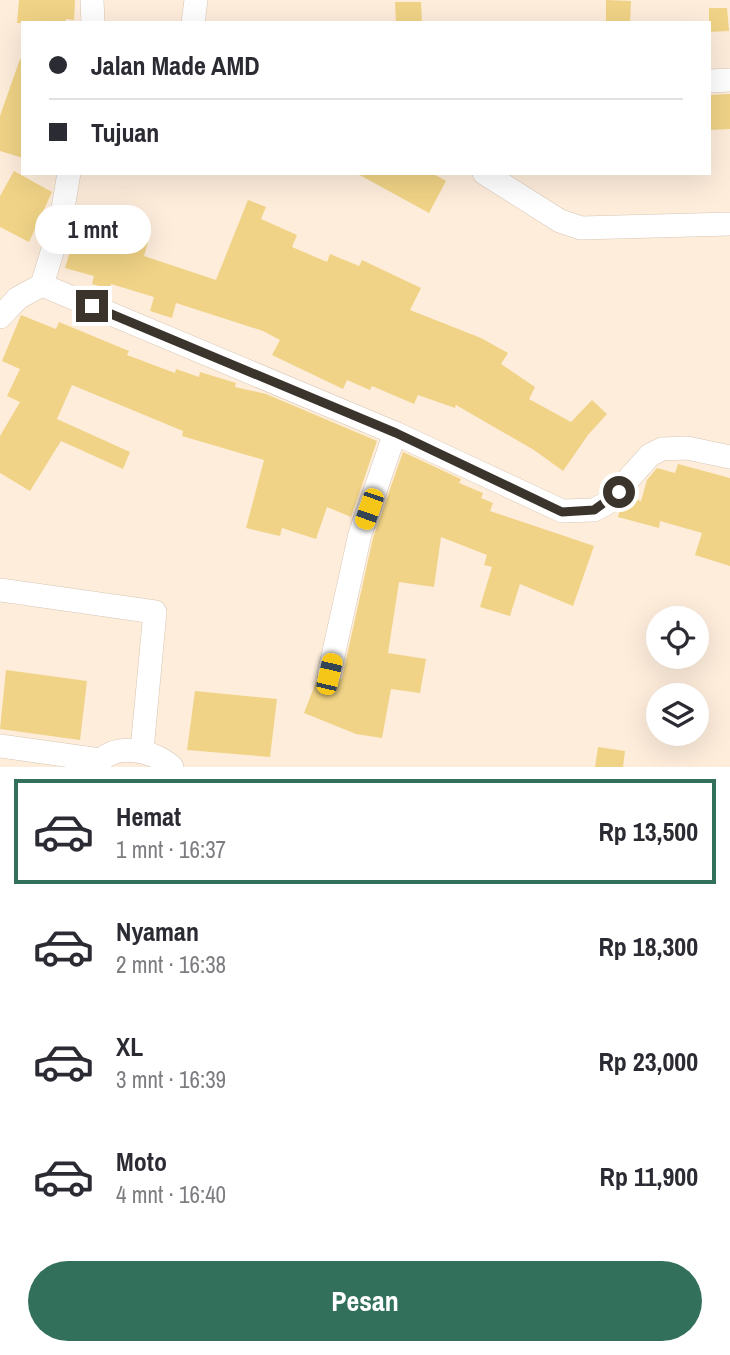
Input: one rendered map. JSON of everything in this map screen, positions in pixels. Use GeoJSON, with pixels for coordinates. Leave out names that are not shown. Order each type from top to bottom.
{"type":"FeatureCollection","features":[{"type":"Feature","properties":{"kind":"street"},"geometry":{"type":"LineString","coordinates":[[92,0],[93,21]]}},
{"type":"Feature","properties":{"kind":"street"},"geometry":{"type":"LineString","coordinates":[[193,21],[196,0]]}},
{"type":"Feature","properties":{"kind":"street"},"geometry":{"type":"LineString","coordinates":[[711,81],[730,80]]}},
{"type":"Feature","properties":{"kind":"street"},"geometry":{"type":"LineString","coordinates":[[0,317],[18,298],[42,285],[60,226],[69,175]]}},
{"type":"Feature","properties":{"kind":"street"},"geometry":{"type":"LineString","coordinates":[[487,175],[560,221],[581,228],[730,224]]}},
{"type":"Feature","properties":{"kind":"street"},"geometry":{"type":"LineString","coordinates":[[42,285],[396,433],[562,512],[594,510],[607,503],[650,455],[662,449],[687,447],[730,457]]}},
{"type":"Feature","properties":{"kind":"street"},"geometry":{"type":"LineString","coordinates":[[329,674],[360,534],[396,433]]}},
{"type":"Feature","properties":{"kind":"street"},"geometry":{"type":"LineString","coordinates":[[0,590],[155,612],[142,750]]}},
{"type":"Feature","properties":{"kind":"street"},"geometry":{"type":"LineString","coordinates":[[0,746],[98,764],[120,751],[142,750],[162,758],[172,767]]}},
{"type":"Feature","properties":{"kind":"building"},"geometry":{"type":"Polygon","coordinates":[[[19,0],[75,0],[74,20],[17,23],[19,0]]]}},
{"type":"Feature","properties":{"kind":"building"},"geometry":{"type":"Polygon","coordinates":[[[606,0],[631,1],[630,21],[606,21],[606,0]]]}},
{"type":"Feature","properties":{"kind":"building"},"geometry":{"type":"Polygon","coordinates":[[[395,2],[421,2],[422,21],[396,21],[395,2]]]}},
{"type":"Feature","properties":{"kind":"building"},"geometry":{"type":"Polygon","coordinates":[[[709,8],[727,8],[729,31],[711,32],[709,8]]]}},
{"type":"Feature","properties":{"kind":"building"},"geometry":{"type":"Polygon","coordinates":[[[21,59],[21,157],[0,151],[0,116],[21,59]]]}},
{"type":"Feature","properties":{"kind":"building"},"geometry":{"type":"Polygon","coordinates":[[[730,94],[730,129],[711,130],[711,95],[730,94]]]}},
{"type":"Feature","properties":{"kind":"building"},"geometry":{"type":"Polygon","coordinates":[[[14,171],[52,192],[29,242],[0,227],[0,196],[14,171]]]}},
{"type":"Feature","properties":{"kind":"building"},"geometry":{"type":"Polygon","coordinates":[[[360,175],[436,175],[446,181],[429,213],[360,175]]]}},
{"type":"Feature","properties":{"kind":"building"},"geometry":{"type":"Polygon","coordinates":[[[248,200],[266,207],[261,219],[297,235],[292,247],[327,262],[330,254],[359,266],[362,260],[421,288],[410,310],[481,338],[508,353],[501,364],[535,387],[529,399],[571,422],[592,400],[607,414],[588,435],[563,471],[534,450],[456,405],[455,408],[418,395],[414,404],[372,386],[370,390],[347,380],[343,389],[272,355],[280,340],[263,331],[176,303],[172,318],[150,311],[154,297],[111,284],[110,289],[92,284],[94,276],[65,268],[83,209],[110,217],[107,226],[148,242],[144,256],[216,280],[248,200]]]}},
{"type":"Feature","properties":{"kind":"building"},"geometry":{"type":"Polygon","coordinates":[[[21,315],[56,329],[59,322],[129,351],[127,355],[175,373],[176,369],[199,377],[200,372],[236,383],[235,387],[266,394],[377,441],[351,517],[327,507],[316,539],[282,528],[280,536],[246,528],[264,460],[182,436],[183,431],[72,385],[57,419],[130,452],[123,469],[61,441],[30,491],[0,473],[0,436],[20,402],[7,396],[20,369],[2,361],[21,315]]]}},
{"type":"Feature","properties":{"kind":"building"},"geometry":{"type":"Polygon","coordinates":[[[403,452],[461,479],[459,483],[483,493],[481,498],[493,503],[490,511],[594,546],[573,606],[520,584],[510,616],[480,607],[492,567],[484,565],[487,555],[441,537],[434,587],[399,582],[388,653],[426,659],[420,693],[391,689],[382,738],[356,734],[304,713],[316,682],[333,687],[342,678],[373,538],[403,452]]]}},
{"type":"Feature","properties":{"kind":"building"},"geometry":{"type":"Polygon","coordinates":[[[678,464],[730,478],[730,566],[695,555],[702,533],[660,521],[659,528],[618,517],[630,498],[641,501],[647,480],[657,468],[675,473],[678,464]]]}},
{"type":"Feature","properties":{"kind":"building"},"geometry":{"type":"Polygon","coordinates":[[[6,670],[87,681],[80,740],[0,729],[6,670]]]}},
{"type":"Feature","properties":{"kind":"building"},"geometry":{"type":"Polygon","coordinates":[[[195,691],[277,699],[270,757],[187,750],[195,691]]]}},
{"type":"Feature","properties":{"kind":"building"},"geometry":{"type":"Polygon","coordinates":[[[598,747],[625,751],[623,767],[595,767],[598,747]]]}},
{"type":"Feature","properties":{"kind":"route"},"geometry":{"type":"LineString","coordinates":[[92,306],[396,433],[562,512],[594,510],[619,492]]}}]}
